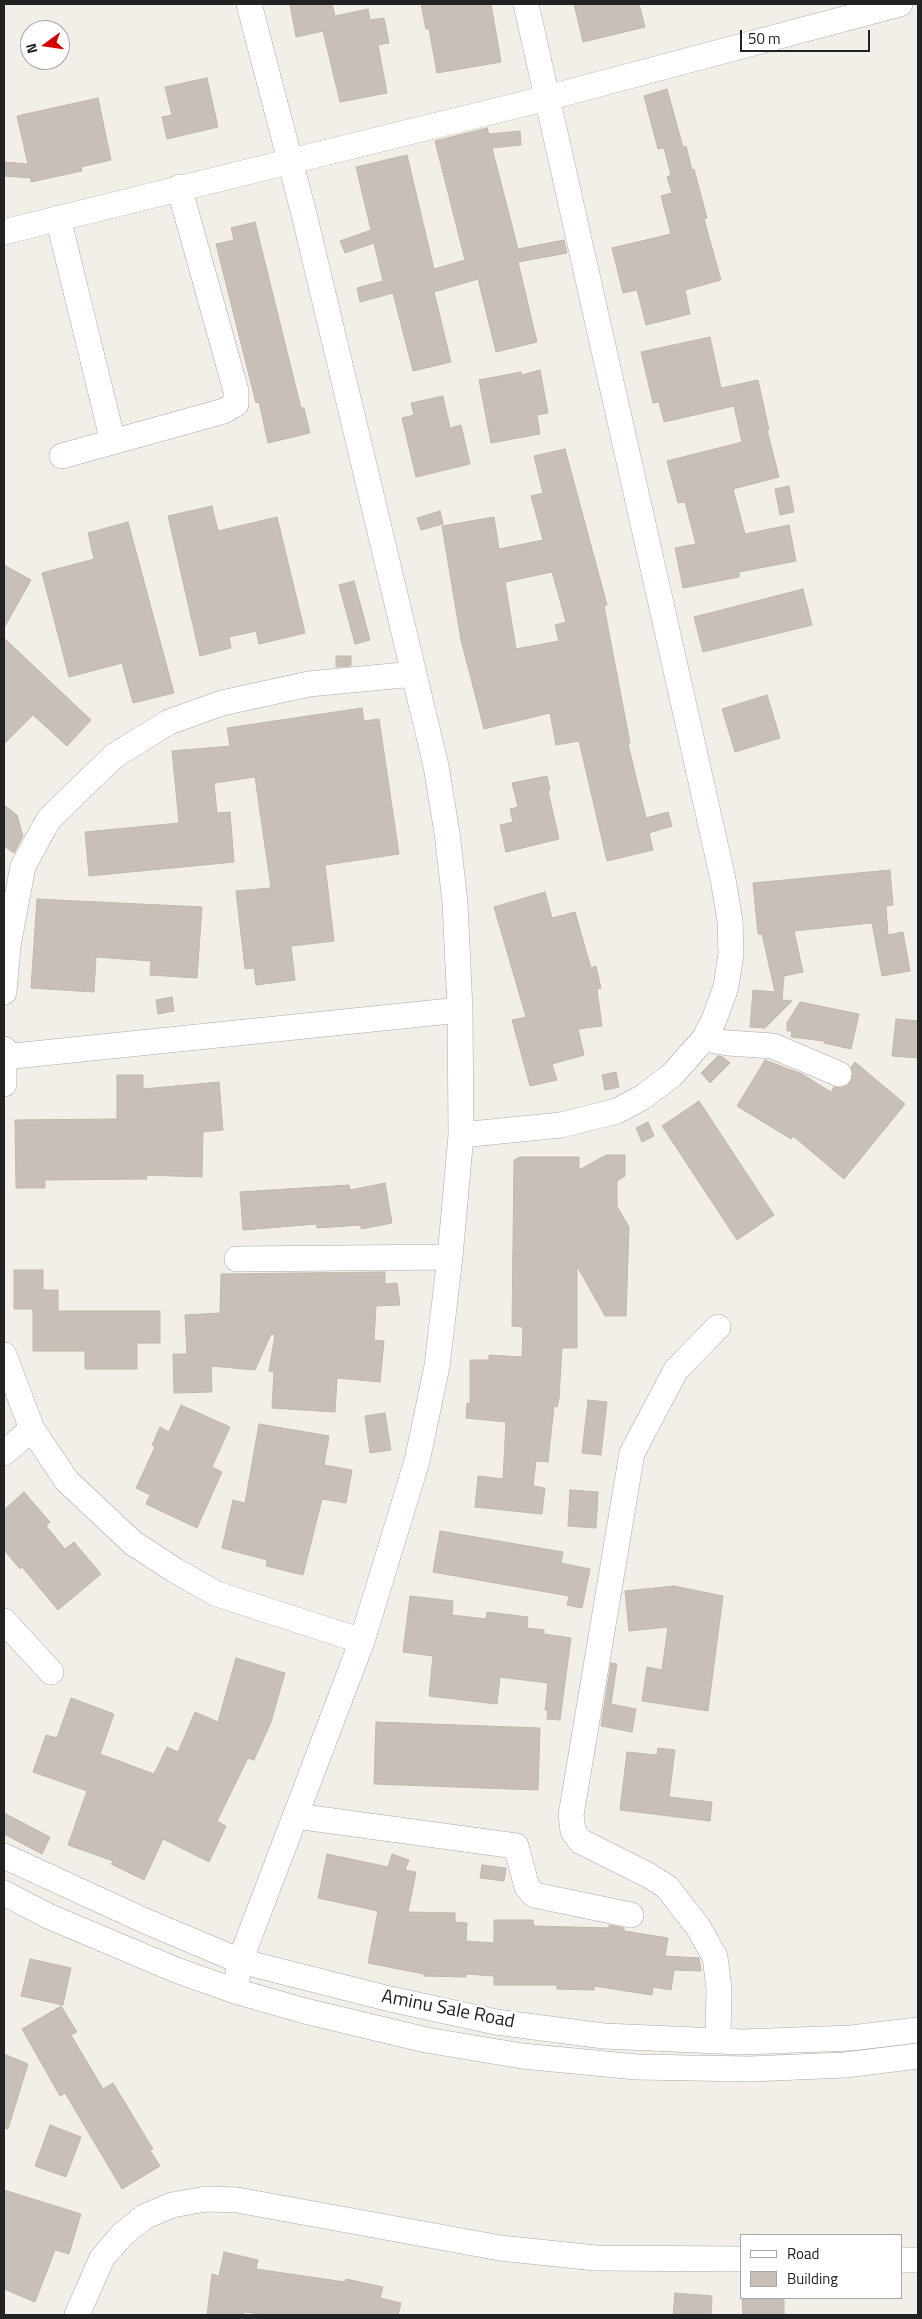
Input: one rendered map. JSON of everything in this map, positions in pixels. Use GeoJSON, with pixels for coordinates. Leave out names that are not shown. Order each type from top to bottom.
{"type":"FeatureCollection","features":[{"type":"Feature","properties":{"kind":"street"},"geometry":{"type":"LineString","coordinates":[[235,1990],[240,1960],[362,1641],[417,1461],[436,1366],[450,1257],[461,1135],[460,1010],[455,902],[447,833],[436,766],[291,162],[249,4]]}},
{"type":"Feature","properties":{"kind":"street"},"geometry":{"type":"LineString","coordinates":[[461,1135],[560,1125],[617,1111],[643,1097],[672,1075],[704,1039],[714,1020],[726,987],[731,953],[730,921],[669,635],[526,4]]}},
{"type":"Feature","properties":{"kind":"street"},"geometry":{"type":"LineString","coordinates":[[4,232],[179,187],[291,162],[547,98],[900,4]]}},
{"type":"Feature","properties":{"kind":"street"},"geometry":{"type":"LineString","coordinates":[[62,456],[224,411],[236,404],[236,391],[179,187]]}},
{"type":"Feature","properties":{"kind":"street"},"geometry":{"type":"LineString","coordinates":[[58,218],[113,442]]}},
{"type":"Feature","properties":{"kind":"street"},"geometry":{"type":"LineString","coordinates":[[4,992],[8,946],[23,866],[49,819],[114,756],[169,722],[222,703],[309,684],[414,674]]}},
{"type":"Feature","properties":{"kind":"street"},"geometry":{"type":"LineString","coordinates":[[4,1057],[460,1010]]}},
{"type":"Feature","properties":{"kind":"street"},"geometry":{"type":"LineString","coordinates":[[704,1039],[728,1043],[773,1046],[839,1074]]}},
{"type":"Feature","properties":{"kind":"street"},"geometry":{"type":"LineString","coordinates":[[4,1049],[4,1084]]}},
{"type":"Feature","properties":{"kind":"street"},"geometry":{"type":"LineString","coordinates":[[237,1259],[450,1257]]}},
{"type":"Feature","properties":{"kind":"street"},"geometry":{"type":"LineString","coordinates":[[718,1328],[676,1370],[632,1453],[571,1815],[573,1830],[580,1841],[648,1875],[667,1887],[698,1927],[715,1958],[719,1988],[718,2040]]}},
{"type":"Feature","properties":{"kind":"street"},"geometry":{"type":"LineString","coordinates":[[4,1355],[32,1429],[67,1482],[133,1543],[176,1571],[217,1594],[362,1641]]}},
{"type":"Feature","properties":{"kind":"street"},"geometry":{"type":"LineString","coordinates":[[4,1453],[32,1429]]}},
{"type":"Feature","properties":{"kind":"street"},"geometry":{"type":"LineString","coordinates":[[4,1622],[50,1672]]}},
{"type":"Feature","properties":{"kind":"street"},"geometry":{"type":"LineString","coordinates":[[296,1816],[516,1846],[527,1887],[534,1895],[631,1915]]}},
{"type":"Feature","properties":{"kind":"street","name":"Aminu Sale Road"},"geometry":{"type":"LineString","coordinates":[[4,1856],[143,1920],[240,1960],[390,1999],[496,2022],[604,2036],[742,2042],[851,2038],[918,2030]]}},
{"type":"Feature","properties":{"kind":"street","name":"Aminu Sale Road"},"geometry":{"type":"LineString","coordinates":[[4,1893],[57,1920],[176,1970],[305,2011],[426,2040],[522,2056],[637,2067],[750,2069],[845,2065],[918,2056]]}},
{"type":"Feature","properties":{"kind":"street"},"geometry":{"type":"LineString","coordinates":[[77,2315],[102,2258],[122,2234],[144,2216],[172,2205],[206,2199],[237,2200],[500,2248],[596,2258],[740,2259]]}},
{"type":"Feature","properties":{"kind":"street"},"geometry":{"type":"LineString","coordinates":[[902,2260],[918,2260]]}},
{"type":"Feature","properties":{"kind":"building"},"geometry":{"type":"Polygon","coordinates":[[[290,4],[332,4],[335,16],[368,9],[370,20],[384,18],[389,43],[378,45],[387,93],[340,102],[323,31],[296,37],[290,4]]]}},
{"type":"Feature","properties":{"kind":"building"},"geometry":{"type":"Polygon","coordinates":[[[421,4],[491,4],[501,62],[437,73],[429,29],[426,29],[421,4]]]}},
{"type":"Feature","properties":{"kind":"building"},"geometry":{"type":"Polygon","coordinates":[[[574,4],[639,4],[645,27],[583,42],[574,4]]]}},
{"type":"Feature","properties":{"kind":"building"},"geometry":{"type":"Polygon","coordinates":[[[207,78],[218,127],[167,139],[162,117],[172,115],[165,87],[207,78]]]}},
{"type":"Feature","properties":{"kind":"building"},"geometry":{"type":"Polygon","coordinates":[[[667,89],[683,147],[686,146],[692,170],[694,169],[707,218],[704,219],[721,280],[685,290],[690,314],[646,325],[637,290],[623,293],[612,248],[671,234],[661,196],[672,193],[667,177],[671,175],[664,148],[658,149],[644,96],[667,89]]]}},
{"type":"Feature","properties":{"kind":"building"},"geometry":{"type":"Polygon","coordinates":[[[98,98],[111,160],[81,167],[82,171],[31,182],[31,178],[4,176],[4,162],[28,164],[17,116],[98,98]]]}},
{"type":"Feature","properties":{"kind":"building"},"geometry":{"type":"Polygon","coordinates":[[[487,128],[489,134],[520,131],[521,145],[492,148],[518,249],[564,240],[567,253],[518,262],[537,342],[496,352],[478,279],[434,292],[451,362],[413,371],[393,293],[360,302],[357,288],[383,281],[374,243],[345,253],[340,241],[371,230],[356,167],[407,155],[434,269],[465,260],[435,141],[487,128]]]}},
{"type":"Feature","properties":{"kind":"building"},"geometry":{"type":"Polygon","coordinates":[[[255,222],[301,408],[304,408],[310,433],[268,443],[259,402],[256,403],[216,244],[234,240],[231,228],[255,222]]]}},
{"type":"Feature","properties":{"kind":"building"},"geometry":{"type":"Polygon","coordinates":[[[710,337],[721,388],[758,380],[769,430],[767,430],[779,477],[733,489],[745,534],[789,525],[796,561],[739,572],[739,577],[683,588],[675,548],[696,544],[685,502],[678,503],[667,461],[742,442],[734,406],[664,422],[659,402],[653,403],[641,352],[710,337]]]}},
{"type":"Feature","properties":{"kind":"building"},"geometry":{"type":"Polygon","coordinates":[[[540,370],[548,413],[537,415],[540,434],[491,443],[479,380],[521,372],[522,375],[540,370]]]}},
{"type":"Feature","properties":{"kind":"building"},"geometry":{"type":"Polygon","coordinates":[[[443,396],[450,428],[461,425],[470,464],[416,477],[402,418],[414,415],[411,403],[443,396]]]}},
{"type":"Feature","properties":{"kind":"building"},"geometry":{"type":"Polygon","coordinates":[[[565,449],[607,605],[604,606],[630,743],[628,744],[646,818],[668,812],[672,826],[649,833],[653,850],[607,861],[579,741],[556,745],[550,713],[484,729],[461,640],[442,526],[494,517],[499,549],[543,540],[531,496],[543,493],[534,456],[565,449]],[[552,572],[505,582],[516,649],[559,641],[555,625],[566,622],[552,572]]]}},
{"type":"Feature","properties":{"kind":"building"},"geometry":{"type":"Polygon","coordinates":[[[789,486],[794,512],[780,515],[775,489],[789,486]]]}},
{"type":"Feature","properties":{"kind":"building"},"geometry":{"type":"Polygon","coordinates":[[[212,506],[218,531],[277,517],[305,633],[259,644],[256,631],[229,637],[231,648],[200,656],[168,516],[212,506]]]}},
{"type":"Feature","properties":{"kind":"building"},"geometry":{"type":"Polygon","coordinates":[[[440,511],[443,524],[421,530],[417,518],[440,511]]]}},
{"type":"Feature","properties":{"kind":"building"},"geometry":{"type":"Polygon","coordinates":[[[128,522],[174,693],[133,703],[122,663],[69,677],[42,573],[94,559],[88,533],[128,522]]]}},
{"type":"Feature","properties":{"kind":"building"},"geometry":{"type":"Polygon","coordinates":[[[4,565],[31,580],[4,628],[4,565]]]}},
{"type":"Feature","properties":{"kind":"building"},"geometry":{"type":"Polygon","coordinates":[[[354,581],[370,640],[355,644],[339,585],[354,581]]]}},
{"type":"Feature","properties":{"kind":"building"},"geometry":{"type":"Polygon","coordinates":[[[803,589],[812,625],[703,652],[694,617],[803,589]]]}},
{"type":"Feature","properties":{"kind":"building"},"geometry":{"type":"Polygon","coordinates":[[[4,638],[91,720],[67,746],[33,715],[4,744],[4,638]]]}},
{"type":"Feature","properties":{"kind":"building"},"geometry":{"type":"Polygon","coordinates":[[[336,656],[351,656],[351,666],[336,667],[336,656]]]}},
{"type":"Feature","properties":{"kind":"building"},"geometry":{"type":"Polygon","coordinates":[[[767,695],[780,738],[735,752],[722,709],[767,695]]]}},
{"type":"Feature","properties":{"kind":"building"},"geometry":{"type":"Polygon","coordinates":[[[362,708],[364,721],[379,719],[399,854],[325,865],[334,941],[291,946],[295,980],[256,985],[254,968],[245,969],[236,891],[271,888],[255,777],[214,783],[217,813],[230,812],[234,862],[89,876],[85,832],[179,823],[172,751],[230,746],[227,728],[362,708]]]}},
{"type":"Feature","properties":{"kind":"building"},"geometry":{"type":"Polygon","coordinates":[[[547,776],[550,790],[548,791],[559,839],[506,852],[500,825],[513,822],[510,809],[518,807],[512,783],[547,776]]]}},
{"type":"Feature","properties":{"kind":"building"},"geometry":{"type":"Polygon","coordinates":[[[4,805],[17,815],[23,836],[14,853],[4,846],[4,805]]]}},
{"type":"Feature","properties":{"kind":"building"},"geometry":{"type":"Polygon","coordinates":[[[890,870],[893,905],[886,906],[888,935],[903,932],[910,971],[882,976],[872,923],[794,931],[803,972],[784,976],[782,1000],[792,1001],[765,1028],[750,1027],[753,990],[775,992],[762,934],[758,934],[753,883],[890,870]]]}},
{"type":"Feature","properties":{"kind":"building"},"geometry":{"type":"Polygon","coordinates":[[[545,892],[552,918],[575,912],[591,968],[596,966],[601,988],[597,989],[602,1026],[578,1029],[584,1055],[552,1064],[557,1080],[530,1086],[512,1020],[526,1017],[494,907],[545,892]]]}},
{"type":"Feature","properties":{"kind":"building"},"geometry":{"type":"Polygon","coordinates":[[[37,899],[202,907],[197,978],[150,975],[151,961],[96,957],[94,992],[31,988],[37,899]]]}},
{"type":"Feature","properties":{"kind":"building"},"geometry":{"type":"Polygon","coordinates":[[[172,997],[174,1011],[158,1014],[156,1000],[172,997]]]}},
{"type":"Feature","properties":{"kind":"building"},"geometry":{"type":"Polygon","coordinates":[[[800,1002],[859,1014],[851,1049],[824,1043],[824,1041],[791,1037],[792,1031],[787,1031],[787,1023],[800,1002]]]}},
{"type":"Feature","properties":{"kind":"building"},"geometry":{"type":"Polygon","coordinates":[[[896,1019],[918,1021],[918,1058],[892,1056],[896,1019]]]}},
{"type":"Feature","properties":{"kind":"building"},"geometry":{"type":"Polygon","coordinates":[[[718,1056],[723,1057],[730,1063],[710,1083],[701,1073],[718,1056]]]}},
{"type":"Feature","properties":{"kind":"building"},"geometry":{"type":"Polygon","coordinates":[[[765,1060],[802,1074],[831,1092],[834,1087],[841,1088],[848,1085],[852,1079],[851,1067],[855,1062],[905,1104],[844,1179],[793,1136],[791,1139],[737,1106],[765,1060]]]}},
{"type":"Feature","properties":{"kind":"building"},"geometry":{"type":"Polygon","coordinates":[[[616,1072],[619,1087],[605,1090],[602,1075],[616,1072]]]}},
{"type":"Feature","properties":{"kind":"building"},"geometry":{"type":"Polygon","coordinates":[[[117,1075],[143,1075],[143,1089],[219,1082],[223,1130],[203,1132],[202,1177],[146,1175],[147,1179],[45,1180],[45,1188],[16,1188],[15,1120],[117,1119],[117,1075]]]}},
{"type":"Feature","properties":{"kind":"building"},"geometry":{"type":"Polygon","coordinates":[[[699,1101],[774,1215],[737,1240],[662,1126],[699,1101]]]}},
{"type":"Feature","properties":{"kind":"building"},"geometry":{"type":"Polygon","coordinates":[[[648,1122],[654,1136],[642,1142],[636,1128],[648,1122]]]}},
{"type":"Feature","properties":{"kind":"building"},"geometry":{"type":"Polygon","coordinates":[[[606,1155],[625,1155],[625,1176],[617,1181],[617,1206],[629,1227],[626,1316],[605,1316],[577,1266],[577,1348],[562,1348],[559,1399],[557,1407],[554,1406],[548,1462],[536,1461],[533,1486],[545,1488],[542,1514],[475,1507],[478,1476],[503,1479],[506,1422],[466,1418],[467,1403],[470,1404],[470,1360],[489,1360],[489,1355],[522,1357],[523,1327],[512,1326],[514,1160],[520,1157],[579,1157],[579,1170],[606,1155]]]}},
{"type":"Feature","properties":{"kind":"building"},"geometry":{"type":"Polygon","coordinates":[[[385,1183],[392,1223],[361,1229],[361,1225],[317,1228],[317,1224],[243,1230],[240,1192],[349,1185],[350,1190],[385,1183]]]}},
{"type":"Feature","properties":{"kind":"building"},"geometry":{"type":"Polygon","coordinates":[[[14,1270],[43,1270],[43,1290],[58,1290],[58,1311],[160,1311],[160,1343],[137,1343],[137,1369],[85,1369],[85,1351],[33,1351],[33,1309],[14,1309],[14,1270]]]}},
{"type":"Feature","properties":{"kind":"building"},"geometry":{"type":"Polygon","coordinates":[[[385,1272],[385,1284],[397,1283],[400,1305],[376,1306],[374,1340],[384,1341],[380,1382],[337,1378],[335,1412],[272,1408],[274,1372],[269,1371],[275,1335],[271,1334],[255,1370],[211,1366],[212,1392],[174,1393],[173,1354],[187,1354],[185,1315],[220,1313],[221,1274],[385,1272]]]}},
{"type":"Feature","properties":{"kind":"building"},"geometry":{"type":"Polygon","coordinates":[[[588,1400],[607,1402],[601,1455],[582,1453],[588,1400]]]}},
{"type":"Feature","properties":{"kind":"building"},"geometry":{"type":"Polygon","coordinates":[[[181,1405],[230,1427],[212,1467],[222,1472],[197,1528],[146,1504],[150,1495],[136,1488],[155,1447],[152,1445],[160,1427],[169,1432],[181,1405]]]}},
{"type":"Feature","properties":{"kind":"building"},"geometry":{"type":"Polygon","coordinates":[[[385,1413],[391,1450],[370,1453],[365,1416],[385,1413]]]}},
{"type":"Feature","properties":{"kind":"building"},"geometry":{"type":"Polygon","coordinates":[[[259,1424],[329,1436],[324,1465],[352,1470],[346,1503],[322,1499],[303,1575],[266,1566],[267,1560],[222,1548],[233,1500],[245,1503],[259,1424]]]}},
{"type":"Feature","properties":{"kind":"building"},"geometry":{"type":"Polygon","coordinates":[[[570,1490],[598,1492],[596,1528],[568,1526],[570,1490]]]}},
{"type":"Feature","properties":{"kind":"building"},"geometry":{"type":"Polygon","coordinates":[[[24,1492],[50,1522],[46,1526],[65,1549],[74,1542],[101,1574],[58,1610],[22,1567],[20,1569],[4,1550],[4,1510],[24,1492]]]}},
{"type":"Feature","properties":{"kind":"building"},"geometry":{"type":"Polygon","coordinates":[[[440,1531],[563,1552],[561,1563],[590,1569],[582,1608],[567,1605],[569,1596],[433,1572],[440,1531]]]}},
{"type":"Feature","properties":{"kind":"building"},"geometry":{"type":"Polygon","coordinates":[[[674,1586],[723,1596],[708,1711],[642,1701],[647,1667],[662,1670],[668,1627],[629,1631],[625,1591],[674,1586]]]}},
{"type":"Feature","properties":{"kind":"building"},"geometry":{"type":"Polygon","coordinates":[[[410,1596],[453,1601],[452,1615],[486,1619],[487,1612],[528,1617],[527,1628],[544,1630],[544,1634],[571,1638],[560,1720],[547,1719],[548,1710],[545,1710],[548,1683],[500,1677],[497,1704],[429,1696],[433,1656],[403,1652],[410,1596]]]}},
{"type":"Feature","properties":{"kind":"building"},"geometry":{"type":"Polygon","coordinates":[[[236,1658],[285,1673],[271,1722],[254,1760],[248,1758],[217,1821],[226,1826],[209,1862],[163,1839],[144,1880],[111,1864],[113,1861],[68,1845],[87,1791],[33,1772],[46,1735],[57,1738],[71,1698],[114,1714],[100,1754],[154,1774],[167,1747],[178,1752],[195,1712],[218,1722],[236,1658]]]}},
{"type":"Feature","properties":{"kind":"building"},"geometry":{"type":"Polygon","coordinates":[[[611,1663],[617,1664],[611,1704],[636,1709],[632,1732],[601,1726],[611,1663]]]}},
{"type":"Feature","properties":{"kind":"building"},"geometry":{"type":"Polygon","coordinates":[[[376,1722],[540,1728],[538,1790],[374,1784],[376,1722]]]}},
{"type":"Feature","properties":{"kind":"building"},"geometry":{"type":"Polygon","coordinates":[[[658,1748],[675,1750],[669,1797],[712,1802],[710,1821],[620,1810],[627,1752],[657,1755],[658,1748]]]}},
{"type":"Feature","properties":{"kind":"building"},"geometry":{"type":"Polygon","coordinates":[[[4,1813],[50,1837],[42,1854],[4,1834],[4,1813]]]}},
{"type":"Feature","properties":{"kind":"building"},"geometry":{"type":"Polygon","coordinates":[[[327,1854],[388,1867],[392,1854],[409,1860],[405,1870],[416,1872],[408,1912],[455,1913],[455,1922],[467,1923],[466,1941],[494,1943],[494,1920],[533,1920],[534,1926],[609,1928],[609,1925],[624,1928],[624,1931],[668,1938],[665,1956],[699,1958],[701,1971],[674,1970],[671,1990],[653,1987],[652,1995],[594,1986],[594,1990],[557,1989],[557,1985],[494,1985],[494,1976],[466,1974],[466,1977],[424,1976],[424,1974],[368,1963],[378,1911],[318,1898],[327,1854]]]}},
{"type":"Feature","properties":{"kind":"building"},"geometry":{"type":"Polygon","coordinates":[[[482,1865],[506,1868],[504,1881],[480,1878],[482,1865]]]}},
{"type":"Feature","properties":{"kind":"building"},"geometry":{"type":"Polygon","coordinates":[[[30,1959],[71,1968],[63,2005],[21,1996],[30,1959]]]}},
{"type":"Feature","properties":{"kind":"building"},"geometry":{"type":"Polygon","coordinates":[[[61,2006],[77,2032],[71,2035],[103,2089],[113,2083],[153,2149],[150,2150],[160,2166],[122,2189],[65,2093],[60,2096],[22,2029],[61,2006]]]}},
{"type":"Feature","properties":{"kind":"building"},"geometry":{"type":"Polygon","coordinates":[[[4,2054],[28,2064],[8,2129],[4,2128],[4,2054]]]}},
{"type":"Feature","properties":{"kind":"building"},"geometry":{"type":"Polygon","coordinates":[[[50,2125],[81,2137],[66,2177],[35,2166],[50,2125]]]}},
{"type":"Feature","properties":{"kind":"building"},"geometry":{"type":"Polygon","coordinates":[[[4,2190],[81,2214],[69,2254],[55,2250],[35,2302],[4,2289],[4,2190]]]}},
{"type":"Feature","properties":{"kind":"building"},"geometry":{"type":"Polygon","coordinates":[[[224,2252],[258,2260],[256,2269],[345,2282],[346,2279],[383,2287],[380,2298],[401,2303],[398,2315],[271,2315],[244,2312],[244,2315],[207,2315],[212,2274],[219,2276],[224,2252]]]}},
{"type":"Feature","properties":{"kind":"building"},"geometry":{"type":"Polygon","coordinates":[[[675,2293],[712,2296],[711,2315],[673,2315],[675,2293]]]}},
{"type":"Feature","properties":{"kind":"building"},"geometry":{"type":"Polygon","coordinates":[[[742,2299],[784,2299],[784,2315],[743,2315],[742,2299]]]}}]}
